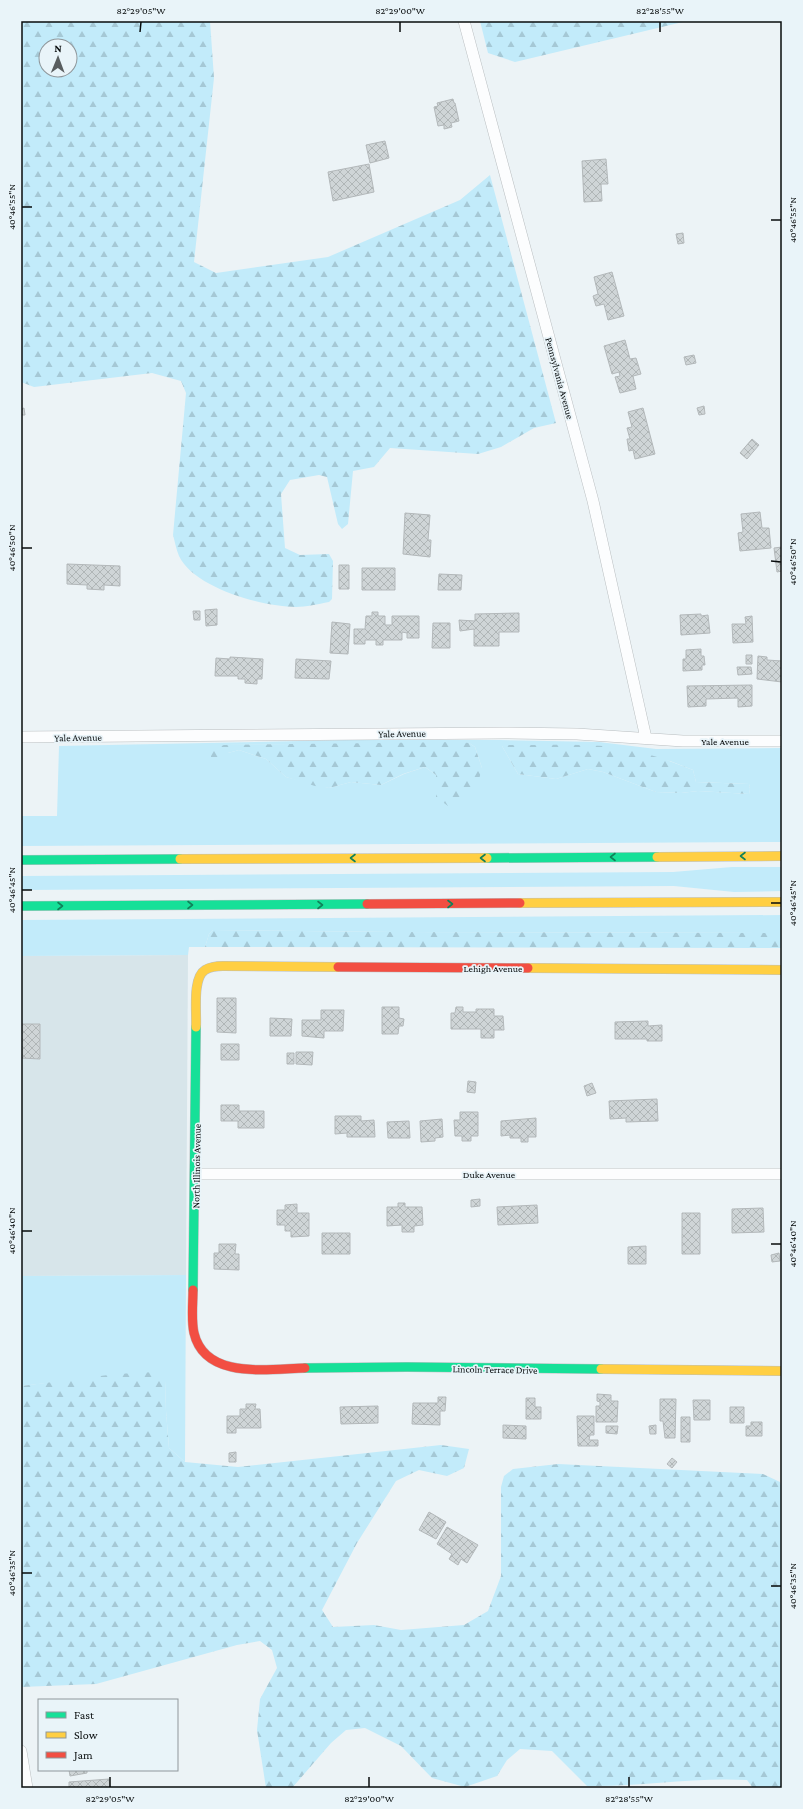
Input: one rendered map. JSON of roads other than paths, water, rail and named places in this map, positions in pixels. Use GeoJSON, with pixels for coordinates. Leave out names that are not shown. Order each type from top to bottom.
{"type":"FeatureCollection","features":[{"type":"Feature","properties":{"kind":"main road"},"geometry":{"type":"LineString","coordinates":[[21,860],[782,856]]}},
{"type":"Feature","properties":{"kind":"main road"},"geometry":{"type":"LineString","coordinates":[[21,906],[782,902]]}},
{"type":"Feature","properties":{"kind":"main road","name":"Lehigh Avenue"},"geometry":{"type":"LineString","coordinates":[[204,969],[212,966],[230,966],[782,970]]}},
{"type":"Feature","properties":{"kind":"main road","name":"North Illinois Avenue"},"geometry":{"type":"LineString","coordinates":[[204,969],[200,974],[198,982],[193,1331],[200,1350],[209,1359]]}},
{"type":"Feature","properties":{"kind":"main road","name":"Lincoln Terrace Drive"},"geometry":{"type":"LineString","coordinates":[[209,1359],[221,1365],[247,1369],[407,1367],[782,1371]]}},
{"type":"Feature","properties":{"kind":"street","name":"Pennsylvania Avenue"},"geometry":{"type":"LineString","coordinates":[[464,21],[593,501],[646,738]]}},
{"type":"Feature","properties":{"kind":"street","name":"Yale Avenue"},"geometry":{"type":"LineString","coordinates":[[21,737],[505,733],[577,734],[683,741],[782,741]]}},
{"type":"Feature","properties":{"kind":"street","name":"Duke Avenue"},"geometry":{"type":"LineString","coordinates":[[196,1174],[782,1174]]}},
{"type":"Feature","properties":{"kind":"street"},"geometry":{"type":"LineString","coordinates":[[21,1751],[27,1788]]}}]}
